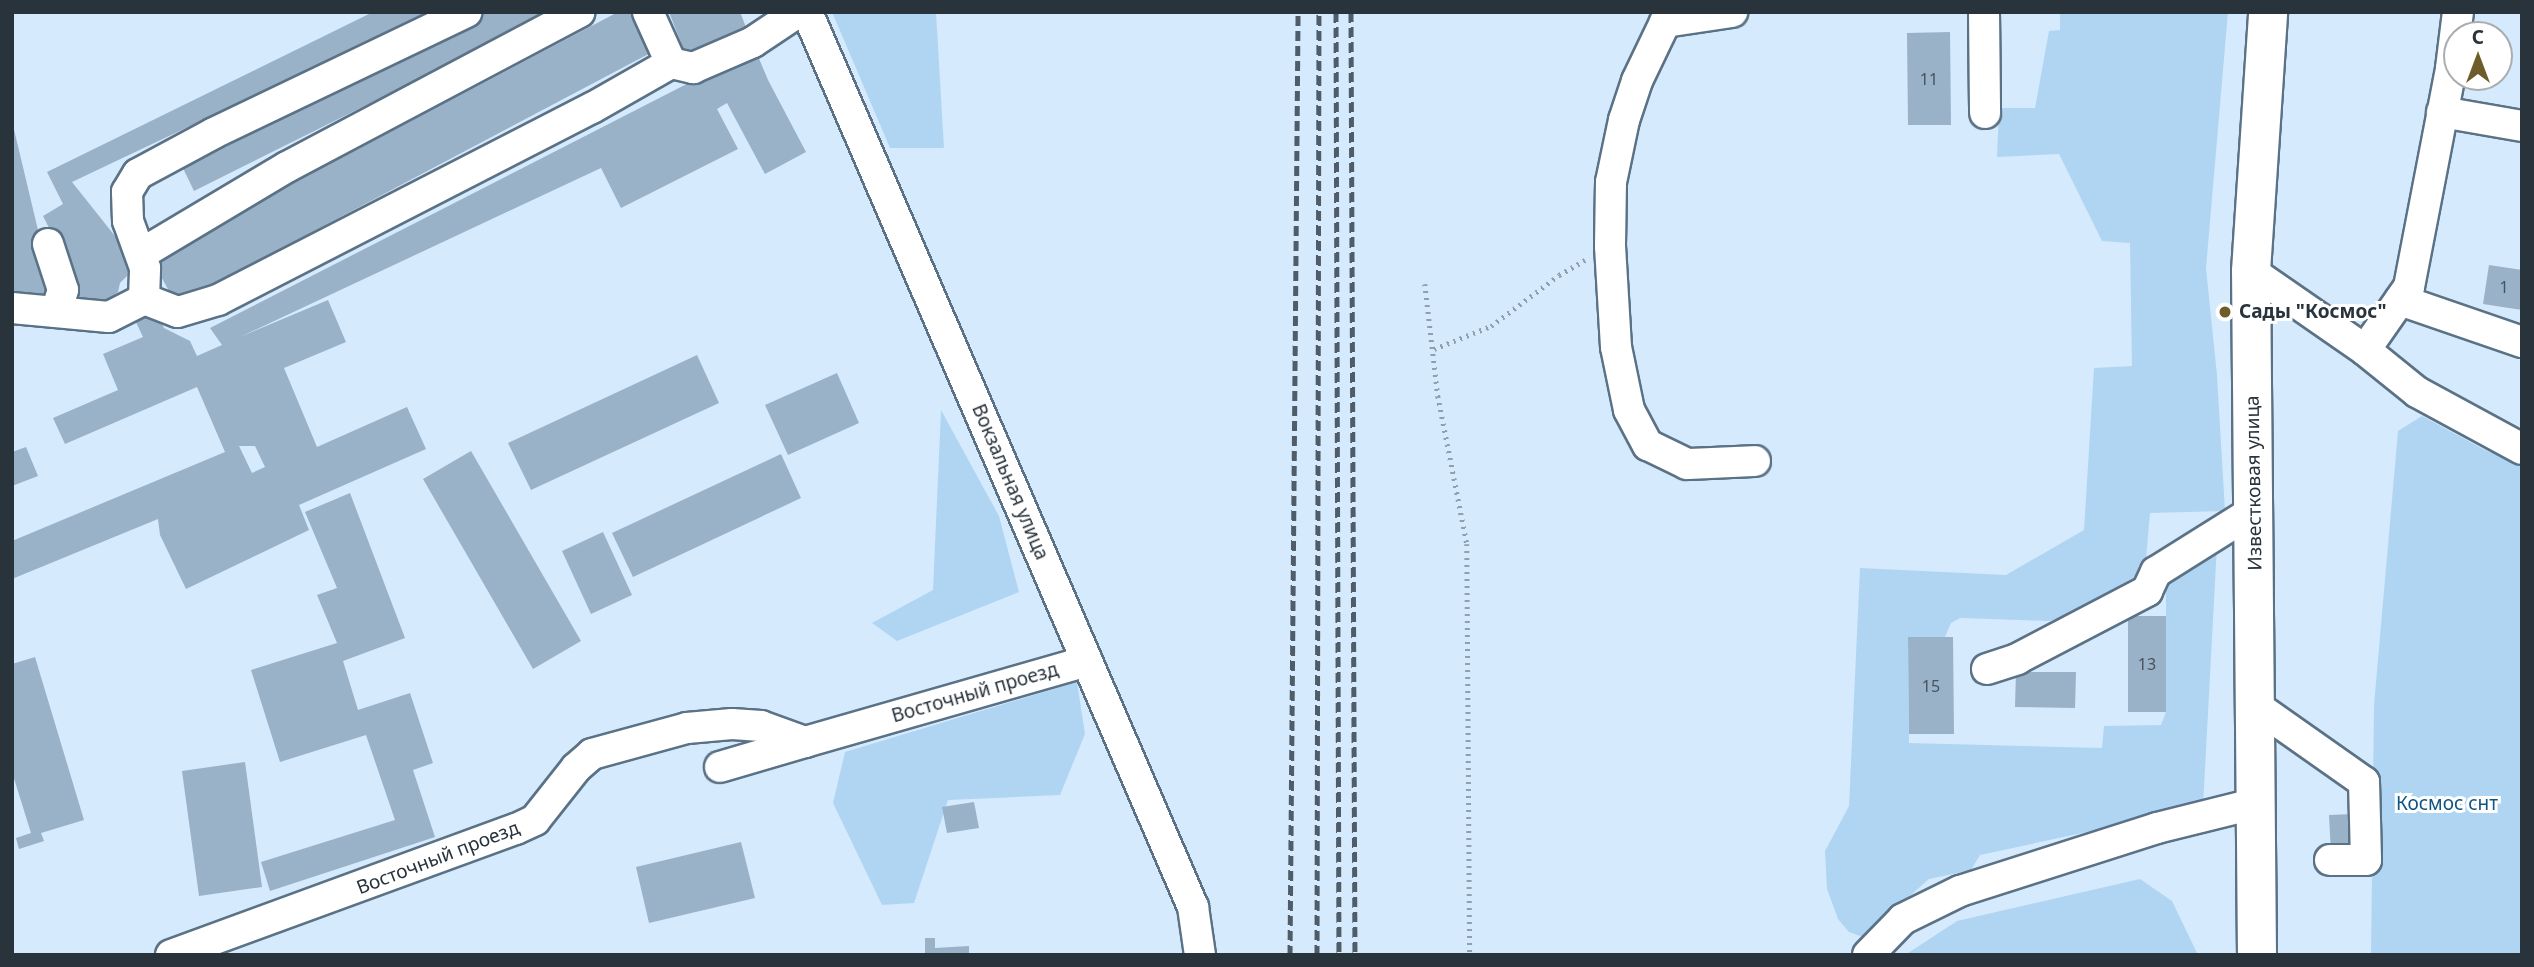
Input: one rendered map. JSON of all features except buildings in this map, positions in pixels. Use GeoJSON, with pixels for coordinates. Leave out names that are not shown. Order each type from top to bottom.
{"type":"FeatureCollection","features":[{"type":"Feature","properties":{"kind":"main road","name":"Известковая улица"},"geometry":{"type":"LineString","coordinates":[[2257,955],[2251,271],[2267,12]]}},
{"type":"Feature","properties":{"kind":"street"},"geometry":{"type":"LineString","coordinates":[[144,299],[145,268],[128,212],[127,192],[138,174],[226,127],[467,12]]}},
{"type":"Feature","properties":{"kind":"street"},"geometry":{"type":"LineString","coordinates":[[141,254],[286,166],[580,12]]}},
{"type":"Feature","properties":{"kind":"street"},"geometry":{"type":"LineString","coordinates":[[648,12],[671,63]]}},
{"type":"Feature","properties":{"kind":"street"},"geometry":{"type":"LineString","coordinates":[[12,308],[109,317],[144,299],[178,312],[218,300],[592,108],[671,63],[693,68],[753,42],[798,12]]}},
{"type":"Feature","properties":{"kind":"street","name":"Вокзальная улица"},"geometry":{"type":"LineString","coordinates":[[807,12],[1193,907],[1200,955]]}},
{"type":"Feature","properties":{"kind":"street"},"geometry":{"type":"LineString","coordinates":[[1732,12],[1667,17],[1637,80],[1624,120],[1611,182],[1610,246],[1616,347],[1629,410],[1648,446],[1687,464],[1755,461]]}},
{"type":"Feature","properties":{"kind":"street"},"geometry":{"type":"LineString","coordinates":[[1984,12],[1985,113]]}},
{"type":"Feature","properties":{"kind":"street"},"geometry":{"type":"LineString","coordinates":[[2365,350],[2409,287],[2458,12]]}},
{"type":"Feature","properties":{"kind":"street"},"geometry":{"type":"LineString","coordinates":[[2442,112],[2522,126]]}},
{"type":"Feature","properties":{"kind":"street"},"geometry":{"type":"LineString","coordinates":[[48,244],[63,290],[56,312]]}},
{"type":"Feature","properties":{"kind":"street"},"geometry":{"type":"LineString","coordinates":[[2251,271],[2365,350],[2417,392],[2522,449]]}},
{"type":"Feature","properties":{"kind":"street"},"geometry":{"type":"LineString","coordinates":[[2400,300],[2522,342]]}},
{"type":"Feature","properties":{"kind":"street"},"geometry":{"type":"LineString","coordinates":[[1987,669],[2017,659],[2147,591],[2156,572],[2255,510]]}},
{"type":"Feature","properties":{"kind":"street","name":"Восточный проезд"},"geometry":{"type":"LineString","coordinates":[[171,955],[535,820],[576,768],[592,754],[687,728],[732,724],[761,726],[805,742],[1087,661]]}},
{"type":"Feature","properties":{"kind":"street"},"geometry":{"type":"LineString","coordinates":[[2256,706],[2364,782],[2366,860],[2330,860]]}},
{"type":"Feature","properties":{"kind":"street"},"geometry":{"type":"LineString","coordinates":[[720,766],[805,742]]}},
{"type":"Feature","properties":{"kind":"street"},"geometry":{"type":"LineString","coordinates":[[1868,955],[1903,919],[1960,891],[2157,828],[2257,803]]}},
{"type":"Feature","properties":{"kind":"path"},"geometry":{"type":"LineString","coordinates":[[1433,349],[1491,326],[1559,275],[1610,246]]}},
{"type":"Feature","properties":{"kind":"path"},"geometry":{"type":"LineString","coordinates":[[1425,284],[1438,396],[1467,544],[1469,955]]}},
{"type":"Feature","properties":{"kind":"green space"},"geometry":{"type":"Polygon","coordinates":[[[832,12],[936,12],[944,148],[890,148],[832,12]]]}},
{"type":"Feature","properties":{"kind":"green space"},"geometry":{"type":"Polygon","coordinates":[[[2060,12],[2228,12],[2206,268],[2217,375],[2225,511],[2150,513],[2145,570],[2079,613],[2049,621],[1960,618],[1951,623],[1945,637],[1908,637],[1909,743],[2102,748],[2104,726],[2161,725],[2166,712],[2166,577],[2217,545],[2203,807],[1980,855],[1971,870],[1929,879],[1863,937],[1849,932],[1838,919],[1827,889],[1825,851],[1849,806],[1860,568],[2006,575],[2084,530],[2094,368],[2132,366],[2130,243],[2102,241],[2059,154],[1997,157],[1999,108],[2035,108],[2049,31],[2060,30],[2060,12]]]}},
{"type":"Feature","properties":{"kind":"green space"},"geometry":{"type":"Polygon","coordinates":[[[941,410],[999,516],[1019,592],[897,641],[872,623],[933,590],[941,410]]]}},
{"type":"Feature","properties":{"kind":"green space","name":"Космос снт"},"geometry":{"type":"Polygon","coordinates":[[[2422,416],[2485,450],[2522,465],[2522,955],[2371,955],[2374,705],[2398,431],[2422,416]]]}},
{"type":"Feature","properties":{"kind":"green space"},"geometry":{"type":"Polygon","coordinates":[[[1077,682],[1085,734],[1060,795],[948,800],[914,903],[882,905],[833,803],[845,752],[1077,682]]]}},
{"type":"Feature","properties":{"kind":"green space"},"geometry":{"type":"Polygon","coordinates":[[[2140,879],[2172,901],[2198,955],[1905,955],[1957,921],[2140,879]]]}},
{"type":"Feature","properties":{"kind":"railway"},"geometry":{"type":"LineString","coordinates":[[1290,955],[1298,12]]}},
{"type":"Feature","properties":{"kind":"railway"},"geometry":{"type":"LineString","coordinates":[[1317,955],[1319,12]]}},
{"type":"Feature","properties":{"kind":"railway"},"geometry":{"type":"LineString","coordinates":[[1336,12],[1339,955]]}},
{"type":"Feature","properties":{"kind":"railway"},"geometry":{"type":"LineString","coordinates":[[1351,12],[1355,955]]}},
{"type":"Feature","properties":{"kind":"place","name":"Сады \"Космос\""},"geometry":{"type":"Point","coordinates":[2225,312]}}]}
